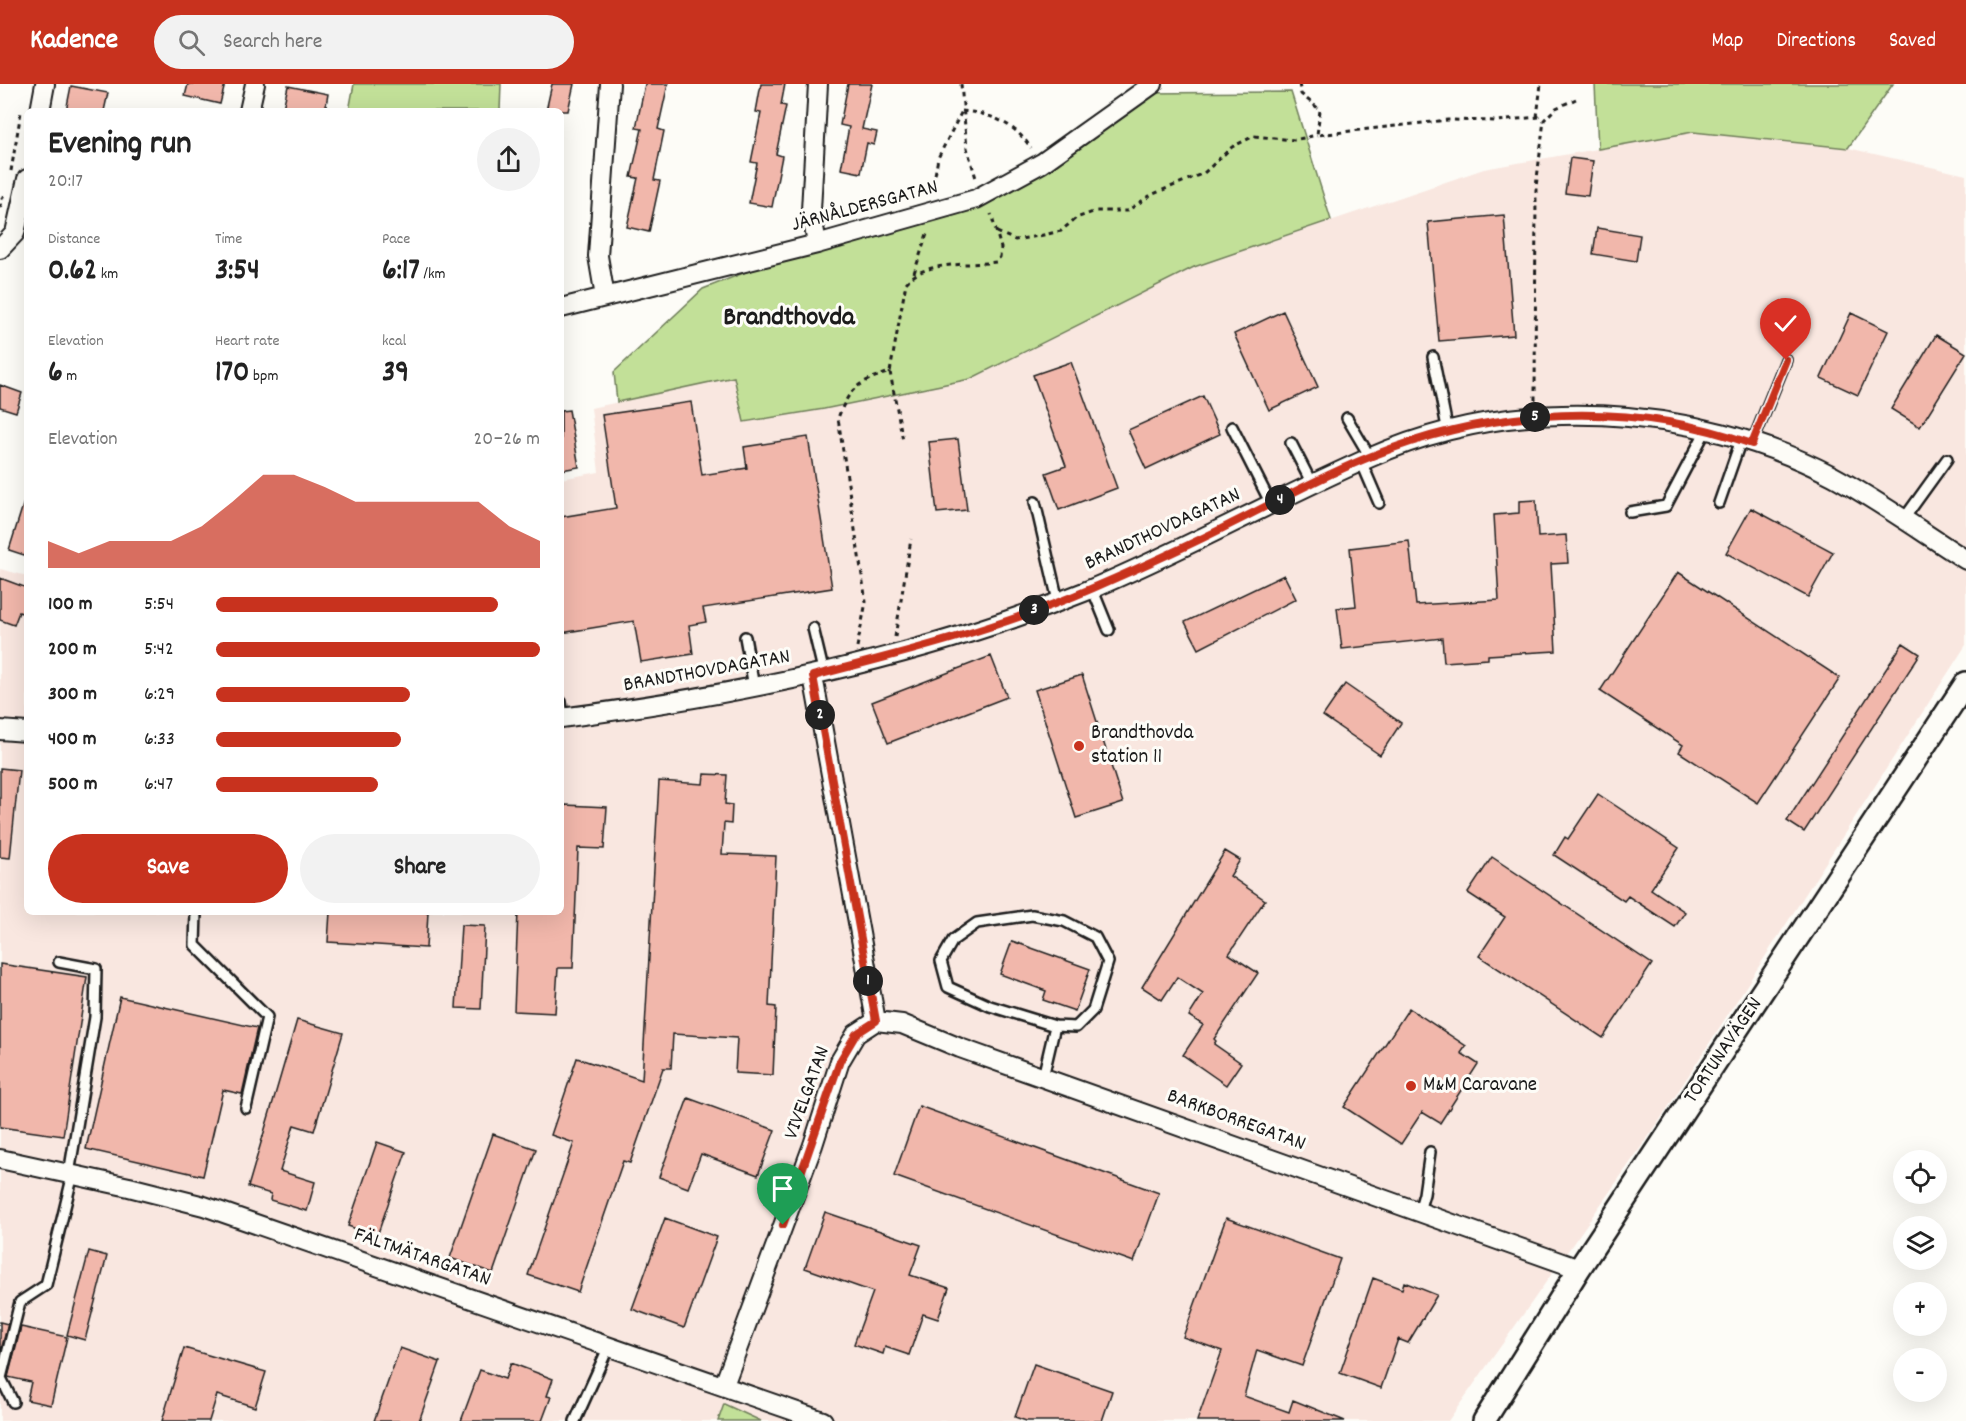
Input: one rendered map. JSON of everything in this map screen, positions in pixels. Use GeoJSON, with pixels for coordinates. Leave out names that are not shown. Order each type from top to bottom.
{"type":"FeatureCollection","features":[{"type":"Feature","properties":{"kind":"street"},"geometry":{"type":"LineString","coordinates":[[31,108],[45,84]]}},
{"type":"Feature","properties":{"kind":"street"},"geometry":{"type":"LineString","coordinates":[[250,108],[255,84]]}},
{"type":"Feature","properties":{"kind":"street"},"geometry":{"type":"LineString","coordinates":[[605,297],[598,256],[610,84]]}},
{"type":"Feature","properties":{"kind":"street"},"geometry":{"type":"LineString","coordinates":[[817,244],[811,210],[818,84]]}},
{"type":"Feature","properties":{"kind":"street","name":"JÄRNÅLDERSGATAN"},"geometry":{"type":"LineString","coordinates":[[564,307],[817,244],[976,199],[1042,164],[1153,84]]}},
{"type":"Feature","properties":{"kind":"street"},"geometry":{"type":"LineString","coordinates":[[0,249],[14,235],[18,179]]}},
{"type":"Feature","properties":{"kind":"street","name":"BRANDTHOVDAGATAN"},"geometry":{"type":"LineString","coordinates":[[564,713],[754,687],[818,675],[985,628],[1092,588],[1188,546],[1365,459],[1448,432],[1489,422],[1536,417],[1613,415],[1706,430],[1747,442],[1833,477],[1966,560]]}},
{"type":"Feature","properties":{"kind":"street"},"geometry":{"type":"LineString","coordinates":[[818,675],[876,1021]]}},
{"type":"Feature","properties":{"kind":"street","name":"TORTUNAVÄGEN"},"geometry":{"type":"LineString","coordinates":[[1484,1421],[1579,1269],[1966,683]]}},
{"type":"Feature","properties":{"kind":"street"},"geometry":{"type":"LineString","coordinates":[[0,730],[24,732]]}},
{"type":"Feature","properties":{"kind":"street","name":"BARKBORREGATAN"},"geometry":{"type":"LineString","coordinates":[[876,1021],[902,1024],[1043,1077],[1579,1269]]}},
{"type":"Feature","properties":{"kind":"street","name":"VIVELGATAN"},"geometry":{"type":"LineString","coordinates":[[724,1385],[813,1145],[840,1061],[856,1034],[876,1021]]}},
{"type":"Feature","properties":{"kind":"street","name":"FÄLTMÄTARGATAN"},"geometry":{"type":"LineString","coordinates":[[0,1159],[204,1206],[823,1421]]}},
{"type":"Feature","properties":{"kind":"lane"},"geometry":{"type":"LineString","coordinates":[[1433,357],[1448,432]]}},
{"type":"Feature","properties":{"kind":"lane"},"geometry":{"type":"LineString","coordinates":[[1719,503],[1786,360]]}},
{"type":"Feature","properties":{"kind":"lane"},"geometry":{"type":"LineString","coordinates":[[1347,417],[1365,459],[1379,503]]}},
{"type":"Feature","properties":{"kind":"lane"},"geometry":{"type":"LineString","coordinates":[[1232,428],[1271,504]]}},
{"type":"Feature","properties":{"kind":"lane"},"geometry":{"type":"LineString","coordinates":[[1630,512],[1666,506],[1706,430]]}},
{"type":"Feature","properties":{"kind":"lane"},"geometry":{"type":"LineString","coordinates":[[1291,443],[1312,484]]}},
{"type":"Feature","properties":{"kind":"lane"},"geometry":{"type":"LineString","coordinates":[[1903,520],[1947,459]]}},
{"type":"Feature","properties":{"kind":"lane"},"geometry":{"type":"LineString","coordinates":[[1035,502],[1058,601]]}},
{"type":"Feature","properties":{"kind":"lane"},"geometry":{"type":"LineString","coordinates":[[1092,588],[1109,630]]}},
{"type":"Feature","properties":{"kind":"lane"},"geometry":{"type":"LineString","coordinates":[[813,628],[818,675]]}},
{"type":"Feature","properties":{"kind":"lane"},"geometry":{"type":"LineString","coordinates":[[746,637],[754,687]]}},
{"type":"Feature","properties":{"kind":"lane"},"geometry":{"type":"LineString","coordinates":[[196,915],[195,945],[267,1017],[246,1108]]}},
{"type":"Feature","properties":{"kind":"lane"},"geometry":{"type":"LineString","coordinates":[[1032,915],[1064,921],[1095,937],[1108,962],[1093,1010],[1076,1027],[1055,1026],[990,1006],[948,987],[941,961],[953,940],[977,923],[1032,915]]}},
{"type":"Feature","properties":{"kind":"lane"},"geometry":{"type":"LineString","coordinates":[[14,1402],[2,1378],[20,1302],[46,1285],[71,1174],[95,1017],[96,969],[59,962]]}},
{"type":"Feature","properties":{"kind":"lane"},"geometry":{"type":"LineString","coordinates":[[1043,1077],[1055,1026]]}},
{"type":"Feature","properties":{"kind":"lane"},"geometry":{"type":"LineString","coordinates":[[1419,1211],[1430,1152]]}},
{"type":"Feature","properties":{"kind":"lane"},"geometry":{"type":"LineString","coordinates":[[575,1421],[609,1346]]}},
{"type":"Feature","properties":{"kind":"path"},"geometry":{"type":"LineString","coordinates":[[961,84],[967,148],[976,178]]}},
{"type":"Feature","properties":{"kind":"path"},"geometry":{"type":"LineString","coordinates":[[1299,84],[1301,94],[1320,110],[1317,135]]}},
{"type":"Feature","properties":{"kind":"path"},"geometry":{"type":"LineString","coordinates":[[1537,117],[1541,84]]}},
{"type":"Feature","properties":{"kind":"path"},"geometry":{"type":"LineString","coordinates":[[1536,417],[1536,187],[1544,120],[1556,108],[1576,99]]}},
{"type":"Feature","properties":{"kind":"path"},"geometry":{"type":"LineString","coordinates":[[962,111],[979,112],[1007,123],[1032,149]]}},
{"type":"Feature","properties":{"kind":"path"},"geometry":{"type":"LineString","coordinates":[[903,441],[890,372],[906,283],[914,273],[933,213],[931,202],[938,158],[962,111]]}},
{"type":"Feature","properties":{"kind":"path"},"geometry":{"type":"LineString","coordinates":[[997,232],[1015,240],[1061,231],[1076,218],[1096,211],[1127,211],[1151,195],[1204,173],[1232,147],[1254,136],[1294,140],[1317,135],[1448,120],[1497,121],[1537,117],[1544,120]]}},
{"type":"Feature","properties":{"kind":"path"},"geometry":{"type":"LineString","coordinates":[[1023,155],[1041,143]]}},
{"type":"Feature","properties":{"kind":"path"},"geometry":{"type":"LineString","coordinates":[[18,179],[24,146]]}},
{"type":"Feature","properties":{"kind":"path"},"geometry":{"type":"LineString","coordinates":[[6,187],[0,204],[14,235]]}},
{"type":"Feature","properties":{"kind":"path"},"geometry":{"type":"LineString","coordinates":[[914,273],[927,269],[996,262],[1000,257],[1001,248],[991,214]]}},
{"type":"Feature","properties":{"kind":"path"},"geometry":{"type":"LineString","coordinates":[[860,663],[857,646],[866,602],[838,418],[846,396],[860,382],[890,372]]}},
{"type":"Feature","properties":{"kind":"path"},"geometry":{"type":"LineString","coordinates":[[893,654],[911,538]]}},
{"type":"Feature","properties":{"kind":"shaded area"},"geometry":{"type":"Polygon","coordinates":[[[1693,132],[1848,148],[1966,175],[1966,645],[1656,1126],[1448,1421],[0,1421],[0,569],[24,575],[24,915],[564,915],[564,478],[599,472],[591,408],[734,377],[745,422],[824,409],[970,379],[1194,267],[1484,169],[1693,132]]]}},
{"type":"Feature","properties":{"kind":"green space"},"geometry":{"type":"Polygon","coordinates":[[[354,84],[501,84],[500,108],[350,108],[354,84]]]}},
{"type":"Feature","properties":{"kind":"green space"},"geometry":{"type":"Polygon","coordinates":[[[1595,84],[1893,84],[1848,148],[1693,132],[1598,149],[1595,84]]]}},
{"type":"Feature","properties":{"kind":"green space"},"geometry":{"type":"Polygon","coordinates":[[[1291,92],[1331,220],[1194,267],[970,379],[824,409],[744,422],[734,377],[617,402],[614,372],[703,289],[810,247],[986,195],[1145,93],[1291,92]]]}},
{"type":"Feature","properties":{"kind":"green space"},"geometry":{"type":"Polygon","coordinates":[[[724,1404],[761,1421],[718,1421],[724,1404]]]}},
{"type":"Feature","properties":{"kind":"building"},"geometry":{"type":"Polygon","coordinates":[[[188,84],[225,84],[220,104],[185,96],[188,84]]]}},
{"type":"Feature","properties":{"kind":"building"},"geometry":{"type":"Polygon","coordinates":[[[552,84],[574,84],[568,111],[564,111],[564,108],[547,108],[552,84]]]}},
{"type":"Feature","properties":{"kind":"building"},"geometry":{"type":"Polygon","coordinates":[[[645,84],[668,84],[658,129],[664,131],[654,180],[660,181],[649,232],[627,227],[638,178],[631,177],[642,129],[636,128],[645,84]]]}},
{"type":"Feature","properties":{"kind":"building"},"geometry":{"type":"Polygon","coordinates":[[[761,84],[785,84],[781,105],[786,106],[776,154],[782,156],[772,207],[749,203],[757,163],[751,162],[761,113],[756,112],[761,84]]]}},
{"type":"Feature","properties":{"kind":"building"},"geometry":{"type":"Polygon","coordinates":[[[848,84],[872,84],[862,129],[877,132],[874,145],[867,143],[861,173],[841,169],[849,127],[840,125],[848,84]]]}},
{"type":"Feature","properties":{"kind":"building"},"geometry":{"type":"Polygon","coordinates":[[[71,86],[108,93],[105,108],[67,108],[71,86]]]}},
{"type":"Feature","properties":{"kind":"building"},"geometry":{"type":"Polygon","coordinates":[[[288,86],[328,94],[326,108],[283,108],[288,86]]]}},
{"type":"Feature","properties":{"kind":"building"},"geometry":{"type":"Polygon","coordinates":[[[1570,158],[1593,161],[1588,196],[1565,193],[1570,158]]]}},
{"type":"Feature","properties":{"kind":"building"},"geometry":{"type":"Polygon","coordinates":[[[1504,215],[1514,335],[1439,341],[1428,222],[1504,215]]]}},
{"type":"Feature","properties":{"kind":"building"},"geometry":{"type":"Polygon","coordinates":[[[1597,228],[1640,235],[1636,261],[1593,254],[1597,228]]]}},
{"type":"Feature","properties":{"kind":"building"},"geometry":{"type":"Polygon","coordinates":[[[1283,311],[1318,387],[1269,410],[1234,334],[1283,311]]]}},
{"type":"Feature","properties":{"kind":"building"},"geometry":{"type":"Polygon","coordinates":[[[1851,313],[1888,331],[1858,395],[1821,378],[1851,313]]]}},
{"type":"Feature","properties":{"kind":"building"},"geometry":{"type":"Polygon","coordinates":[[[1936,335],[1966,353],[1920,427],[1891,409],[1936,335]]]}},
{"type":"Feature","properties":{"kind":"building"},"geometry":{"type":"Polygon","coordinates":[[[1071,362],[1117,488],[1059,510],[1046,473],[1066,466],[1033,375],[1071,362]]]}},
{"type":"Feature","properties":{"kind":"building"},"geometry":{"type":"Polygon","coordinates":[[[0,385],[22,393],[16,412],[0,407],[0,385]]]}},
{"type":"Feature","properties":{"kind":"building"},"geometry":{"type":"Polygon","coordinates":[[[1203,396],[1220,434],[1146,469],[1128,430],[1203,396]]]}},
{"type":"Feature","properties":{"kind":"building"},"geometry":{"type":"Polygon","coordinates":[[[691,402],[702,475],[747,468],[744,447],[808,437],[832,588],[703,608],[706,622],[689,625],[693,654],[641,662],[634,621],[564,633],[564,517],[616,508],[602,415],[691,402]]]}},
{"type":"Feature","properties":{"kind":"building"},"geometry":{"type":"Polygon","coordinates":[[[569,410],[579,467],[564,470],[564,411],[569,410]]]}},
{"type":"Feature","properties":{"kind":"building"},"geometry":{"type":"Polygon","coordinates":[[[958,439],[967,510],[937,513],[929,442],[958,439]]]}},
{"type":"Feature","properties":{"kind":"building"},"geometry":{"type":"Polygon","coordinates":[[[1536,500],[1538,537],[1566,535],[1568,563],[1551,564],[1556,651],[1488,655],[1488,659],[1444,662],[1442,638],[1342,649],[1337,608],[1356,606],[1350,548],[1409,541],[1416,605],[1499,600],[1494,515],[1519,513],[1519,501],[1536,500]]]}},
{"type":"Feature","properties":{"kind":"building"},"geometry":{"type":"Polygon","coordinates":[[[24,502],[24,555],[9,550],[24,502]]]}},
{"type":"Feature","properties":{"kind":"building"},"geometry":{"type":"Polygon","coordinates":[[[1751,508],[1833,552],[1808,597],[1726,553],[1751,508]]]}},
{"type":"Feature","properties":{"kind":"building"},"geometry":{"type":"Polygon","coordinates":[[[1678,572],[1840,678],[1758,803],[1679,752],[1683,745],[1600,691],[1678,572]]]}},
{"type":"Feature","properties":{"kind":"building"},"geometry":{"type":"Polygon","coordinates":[[[1284,575],[1296,599],[1199,649],[1185,622],[1284,575]]]}},
{"type":"Feature","properties":{"kind":"building"},"geometry":{"type":"Polygon","coordinates":[[[0,578],[24,587],[24,614],[19,612],[14,625],[0,620],[0,578]]]}},
{"type":"Feature","properties":{"kind":"building"},"geometry":{"type":"Polygon","coordinates":[[[1903,643],[1920,654],[1804,832],[1787,821],[1903,643]]]}},
{"type":"Feature","properties":{"kind":"building"},"geometry":{"type":"Polygon","coordinates":[[[991,656],[1007,697],[888,743],[872,702],[991,656]]]}},
{"type":"Feature","properties":{"kind":"building","name":"Brandthovda station 11"},"geometry":{"type":"Polygon","coordinates":[[[1082,675],[1123,803],[1076,818],[1035,690],[1082,675]]]}},
{"type":"Feature","properties":{"kind":"building"},"geometry":{"type":"Polygon","coordinates":[[[1345,684],[1401,723],[1380,755],[1323,716],[1345,684]]]}},
{"type":"Feature","properties":{"kind":"building"},"geometry":{"type":"Polygon","coordinates":[[[0,768],[19,770],[10,858],[0,857],[0,768]]]}},
{"type":"Feature","properties":{"kind":"building"},"geometry":{"type":"Polygon","coordinates":[[[704,774],[727,775],[725,804],[732,805],[731,824],[724,823],[722,854],[776,856],[769,1006],[776,1007],[773,1075],[735,1073],[737,1038],[673,1034],[671,1068],[663,1068],[630,1163],[623,1161],[578,1292],[528,1275],[574,1143],[551,1135],[577,1058],[642,1080],[659,781],[703,784],[704,774]]]}},
{"type":"Feature","properties":{"kind":"building"},"geometry":{"type":"Polygon","coordinates":[[[1598,794],[1679,848],[1651,889],[1685,912],[1675,927],[1628,896],[1624,901],[1554,855],[1565,837],[1568,839],[1598,794]]]}},
{"type":"Feature","properties":{"kind":"building"},"geometry":{"type":"Polygon","coordinates":[[[565,805],[607,807],[604,849],[578,848],[573,968],[558,968],[555,1013],[514,1011],[518,915],[564,915],[565,805]]]}},
{"type":"Feature","properties":{"kind":"building"},"geometry":{"type":"Polygon","coordinates":[[[1225,851],[1240,860],[1230,876],[1265,900],[1229,954],[1258,973],[1214,1039],[1216,1041],[1214,1044],[1241,1063],[1226,1085],[1183,1055],[1203,1025],[1189,1016],[1203,994],[1177,977],[1162,1000],[1142,987],[1225,851]]]}},
{"type":"Feature","properties":{"kind":"building"},"geometry":{"type":"Polygon","coordinates":[[[1492,857],[1652,964],[1603,1038],[1479,956],[1505,917],[1468,893],[1492,857]]]}},
{"type":"Feature","properties":{"kind":"building"},"geometry":{"type":"Polygon","coordinates":[[[330,915],[428,915],[426,948],[328,942],[330,915]]]}},
{"type":"Feature","properties":{"kind":"building"},"geometry":{"type":"Polygon","coordinates":[[[461,925],[485,926],[481,1009],[456,1008],[461,925]]]}},
{"type":"Feature","properties":{"kind":"building"},"geometry":{"type":"Polygon","coordinates":[[[1012,941],[1090,969],[1075,1011],[1043,1000],[1046,991],[1000,974],[1012,941]]]}},
{"type":"Feature","properties":{"kind":"building"},"geometry":{"type":"Polygon","coordinates":[[[0,964],[87,977],[63,1136],[0,1127],[0,964]]]}},
{"type":"Feature","properties":{"kind":"building"},"geometry":{"type":"Polygon","coordinates":[[[120,997],[257,1028],[242,1094],[223,1090],[203,1176],[86,1149],[120,997]]]}},
{"type":"Feature","properties":{"kind":"building","name":"M&M Caravane"},"geometry":{"type":"Polygon","coordinates":[[[1409,1008],[1466,1046],[1461,1053],[1478,1064],[1440,1123],[1422,1112],[1401,1144],[1344,1107],[1409,1008]]]}},
{"type":"Feature","properties":{"kind":"building"},"geometry":{"type":"Polygon","coordinates":[[[297,1020],[343,1033],[314,1131],[294,1125],[280,1171],[315,1182],[307,1211],[270,1200],[271,1194],[248,1187],[297,1020]]]}},
{"type":"Feature","properties":{"kind":"building"},"geometry":{"type":"Polygon","coordinates":[[[688,1098],[775,1130],[758,1175],[701,1154],[688,1188],[659,1177],[688,1098]]]}},
{"type":"Feature","properties":{"kind":"building"},"geometry":{"type":"Polygon","coordinates":[[[919,1106],[1159,1193],[1134,1262],[894,1176],[919,1106]]]}},
{"type":"Feature","properties":{"kind":"building"},"geometry":{"type":"Polygon","coordinates":[[[493,1134],[536,1149],[493,1273],[450,1258],[493,1134]]]}},
{"type":"Feature","properties":{"kind":"building"},"geometry":{"type":"Polygon","coordinates":[[[377,1142],[406,1152],[377,1236],[348,1226],[377,1142]]]}},
{"type":"Feature","properties":{"kind":"building"},"geometry":{"type":"Polygon","coordinates":[[[825,1212],[921,1245],[910,1275],[949,1288],[938,1319],[923,1314],[909,1355],[885,1347],[883,1354],[854,1344],[873,1292],[805,1268],[825,1212]]]}},
{"type":"Feature","properties":{"kind":"building"},"geometry":{"type":"Polygon","coordinates":[[[665,1218],[717,1237],[684,1328],[632,1309],[665,1218]]]}},
{"type":"Feature","properties":{"kind":"building"},"geometry":{"type":"Polygon","coordinates":[[[1226,1218],[1340,1259],[1302,1366],[1257,1350],[1244,1396],[1289,1412],[1293,1400],[1345,1421],[1197,1421],[1222,1351],[1183,1337],[1226,1218]]]}},
{"type":"Feature","properties":{"kind":"building"},"geometry":{"type":"Polygon","coordinates":[[[89,1251],[107,1256],[85,1340],[67,1335],[89,1251]]]}},
{"type":"Feature","properties":{"kind":"building"},"geometry":{"type":"Polygon","coordinates":[[[1373,1278],[1402,1289],[1404,1282],[1437,1295],[1408,1343],[1398,1339],[1381,1388],[1340,1373],[1373,1278]]]}},
{"type":"Feature","properties":{"kind":"building"},"geometry":{"type":"Polygon","coordinates":[[[0,1322],[8,1324],[0,1354],[0,1322]]]}},
{"type":"Feature","properties":{"kind":"building"},"geometry":{"type":"Polygon","coordinates":[[[21,1327],[67,1337],[51,1405],[27,1400],[31,1382],[8,1377],[21,1327]]]}},
{"type":"Feature","properties":{"kind":"building"},"geometry":{"type":"Polygon","coordinates":[[[184,1348],[266,1372],[255,1407],[217,1395],[209,1421],[162,1421],[184,1348]]]}},
{"type":"Feature","properties":{"kind":"building"},"geometry":{"type":"Polygon","coordinates":[[[400,1348],[440,1362],[419,1421],[374,1421],[400,1348]]]}},
{"type":"Feature","properties":{"kind":"building"},"geometry":{"type":"Polygon","coordinates":[[[511,1363],[553,1379],[547,1396],[551,1397],[542,1421],[461,1421],[480,1370],[505,1379],[511,1363]]]}},
{"type":"Feature","properties":{"kind":"building"},"geometry":{"type":"Polygon","coordinates":[[[1034,1364],[1112,1391],[1102,1421],[1026,1421],[1015,1417],[1034,1364]]]}},
{"type":"Feature","properties":{"kind":"place","name":"Brandthovda station 11"},"geometry":{"type":"Point","coordinates":[1079,746]}},
{"type":"Feature","properties":{"kind":"place","name":"M&M Caravane"},"geometry":{"type":"Point","coordinates":[1411,1086]}},
{"type":"Feature","properties":{"kind":"district","name":"Brandthovda"},"geometry":{"type":"Point","coordinates":[789,318]}},
{"type":"Feature","properties":{"kind":"route"},"geometry":{"type":"LineString","coordinates":[[783,1225],[813,1145],[840,1061],[856,1034],[876,1021],[813,676],[985,628],[1082,592],[1188,546],[1372,456],[1430,436],[1489,422],[1552,416],[1613,415],[1679,424],[1725,434],[1752,444],[1786,360]]}}]}
